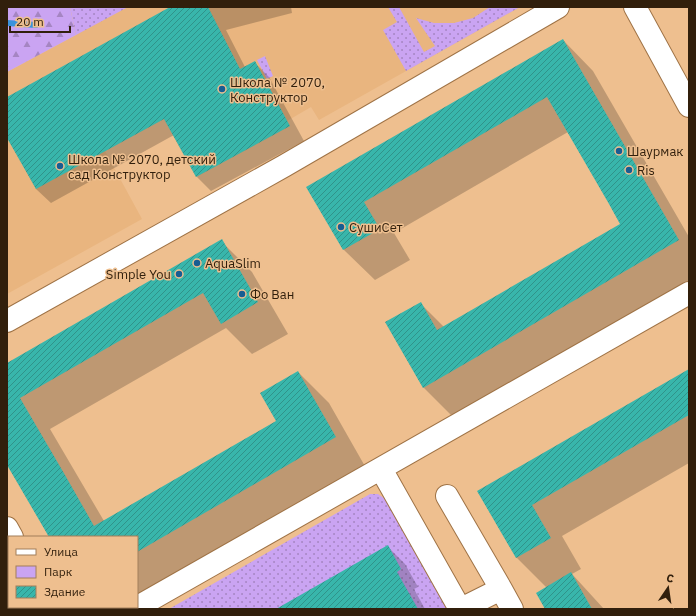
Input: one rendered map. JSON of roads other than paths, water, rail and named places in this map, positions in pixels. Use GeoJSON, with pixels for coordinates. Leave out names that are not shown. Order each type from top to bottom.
{"type":"FeatureCollection","features":[{"type":"Feature","properties":{"kind":"street"},"geometry":{"type":"LineString","coordinates":[[7,321],[290,162],[558,7]]}},
{"type":"Feature","properties":{"kind":"street"},"geometry":{"type":"LineString","coordinates":[[635,7],[689,106]]}},
{"type":"Feature","properties":{"kind":"street"},"geometry":{"type":"LineString","coordinates":[[138,607],[689,293]]}},
{"type":"Feature","properties":{"kind":"street"},"geometry":{"type":"LineString","coordinates":[[381,469],[460,609],[501,589]]}},
{"type":"Feature","properties":{"kind":"street"},"geometry":{"type":"LineString","coordinates":[[447,496],[512,609]]}},
{"type":"Feature","properties":{"kind":"waterway"},"geometry":{"type":"LineString","coordinates":[[7,23],[36,25]]}},
{"type":"Feature","properties":{"kind":"place","name":"Школа № 2070, Конструктор"},"geometry":{"type":"Point","coordinates":[222,89]}},
{"type":"Feature","properties":{"kind":"place","name":"Шаурмак"},"geometry":{"type":"Point","coordinates":[619,151]}},
{"type":"Feature","properties":{"kind":"place","name":"Школа № 2070, детский сад Конструктор"},"geometry":{"type":"Point","coordinates":[60,166]}},
{"type":"Feature","properties":{"kind":"place","name":"Ris"},"geometry":{"type":"Point","coordinates":[629,170]}},
{"type":"Feature","properties":{"kind":"place","name":"СушиСет"},"geometry":{"type":"Point","coordinates":[341,227]}},
{"type":"Feature","properties":{"kind":"place","name":"AquaSlim"},"geometry":{"type":"Point","coordinates":[197,263]}},
{"type":"Feature","properties":{"kind":"place","name":"Simple You"},"geometry":{"type":"Point","coordinates":[179,274]}},
{"type":"Feature","properties":{"kind":"place","name":"Фо Ван"},"geometry":{"type":"Point","coordinates":[242,294]}}]}
